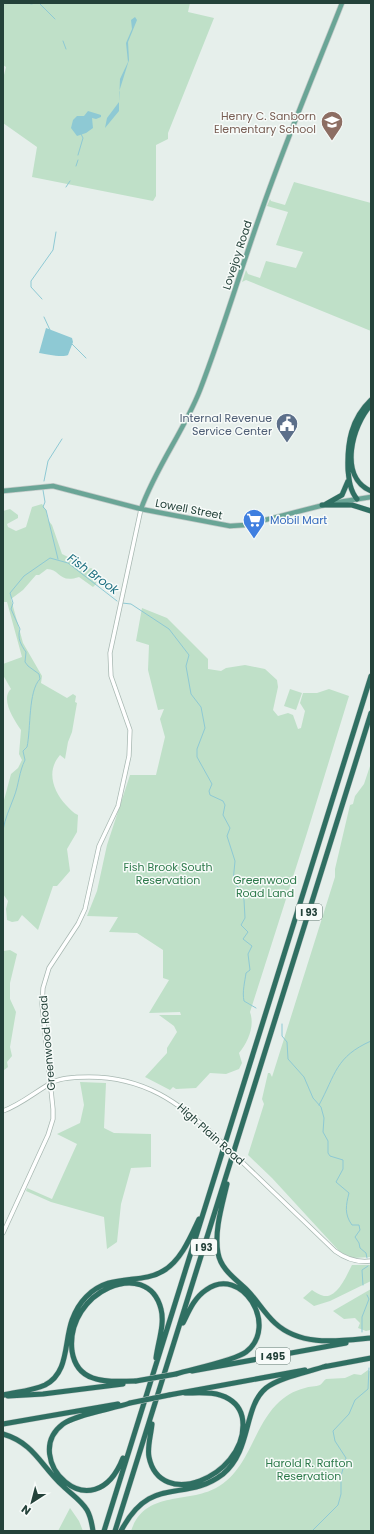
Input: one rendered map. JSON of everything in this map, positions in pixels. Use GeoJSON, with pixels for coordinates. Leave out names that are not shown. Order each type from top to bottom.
{"type":"FeatureCollection","features":[{"type":"Feature","properties":{"kind":"highway"},"geometry":{"type":"LineString","coordinates":[[322,505],[336,500],[342,495],[347,487],[349,477],[348,449],[350,435],[358,415],[371,400]]}},
{"type":"Feature","properties":{"kind":"highway"},"geometry":{"type":"LineString","coordinates":[[371,405],[356,428],[352,453],[356,478],[362,485],[371,491]]}},
{"type":"Feature","properties":{"kind":"highway"},"geometry":{"type":"LineString","coordinates":[[349,477],[354,494],[358,499]]}},
{"type":"Feature","properties":{"kind":"highway"},"geometry":{"type":"LineString","coordinates":[[322,505],[352,505],[371,511]]}},
{"type":"Feature","properties":{"kind":"highway","name":"I 93"},"geometry":{"type":"LineString","coordinates":[[104,1531],[371,676]]}},
{"type":"Feature","properties":{"kind":"highway","name":"I 93"},"geometry":{"type":"LineString","coordinates":[[115,1531],[371,713]]}},
{"type":"Feature","properties":{"kind":"highway"},"geometry":{"type":"LineString","coordinates":[[232,1155],[216,1241],[218,1254],[223,1268],[249,1292],[275,1323],[296,1336],[315,1341],[371,1338]]}},
{"type":"Feature","properties":{"kind":"highway"},"geometry":{"type":"LineString","coordinates":[[3,1396],[40,1387],[53,1379],[63,1363],[72,1320],[82,1302],[92,1292],[104,1285],[119,1280],[162,1272],[170,1265],[186,1246],[209,1194]]}},
{"type":"Feature","properties":{"kind":"highway"},"geometry":{"type":"LineString","coordinates":[[136,1381],[94,1379],[84,1373],[74,1362],[72,1338],[75,1322],[82,1308],[99,1292],[118,1284],[131,1283],[148,1289],[156,1297],[162,1316],[154,1371]]}},
{"type":"Feature","properties":{"kind":"highway"},"geometry":{"type":"LineString","coordinates":[[176,1338],[193,1303],[202,1293],[217,1284],[228,1284],[240,1290],[252,1301],[258,1313],[260,1328],[258,1335],[246,1352],[176,1374]]}},
{"type":"Feature","properties":{"kind":"highway","name":"I 495"},"geometry":{"type":"LineString","coordinates":[[3,1396],[65,1392],[136,1381],[371,1338]]}},
{"type":"Feature","properties":{"kind":"highway","name":"I 495"},"geometry":{"type":"LineString","coordinates":[[3,1424],[130,1403],[371,1358]]}},
{"type":"Feature","properties":{"kind":"highway"},"geometry":{"type":"LineString","coordinates":[[121,1531],[136,1509],[150,1497],[160,1493],[200,1486],[217,1478],[228,1469],[241,1451],[257,1399],[265,1389],[275,1383],[326,1366]]}},
{"type":"Feature","properties":{"kind":"highway"},"geometry":{"type":"LineString","coordinates":[[154,1408],[149,1456],[158,1474],[176,1484],[191,1484],[210,1477],[225,1466],[235,1452],[243,1428],[242,1414],[235,1404],[223,1396],[206,1393],[185,1393]]}},
{"type":"Feature","properties":{"kind":"highway"},"geometry":{"type":"LineString","coordinates":[[130,1403],[75,1419],[64,1424],[53,1437],[49,1454],[52,1465],[62,1480],[72,1488],[87,1492],[97,1490],[109,1482],[119,1467],[130,1444]]}},
{"type":"Feature","properties":{"kind":"highway"},"geometry":{"type":"LineString","coordinates":[[3,1434],[18,1440],[32,1450],[58,1482],[83,1504],[90,1514],[93,1531]]}},
{"type":"Feature","properties":{"kind":"main road","name":"Lovejoy Road"},"geometry":{"type":"LineString","coordinates":[[141,509],[149,488],[190,413],[200,390],[235,294],[259,218],[342,3]]}},
{"type":"Feature","properties":{"kind":"main road","name":"Lowell Street"},"geometry":{"type":"LineString","coordinates":[[3,491],[53,486],[141,509],[210,523],[236,526],[322,505],[371,497]]}},
{"type":"Feature","properties":{"kind":"street","name":"Greenwood Road"},"geometry":{"type":"LineString","coordinates":[[3,1233],[18,1204],[52,1126],[53,1109],[42,1004],[46,978],[50,967],[78,924],[85,909],[100,846],[118,806],[129,756],[130,730],[111,676],[110,653],[141,509]]}},
{"type":"Feature","properties":{"kind":"street","name":"High Plain Road"},"geometry":{"type":"LineString","coordinates":[[3,1111],[23,1102],[54,1082],[79,1077],[104,1077],[130,1082],[149,1088],[179,1105],[217,1138],[335,1251],[345,1258],[356,1261],[371,1261]]}},
{"type":"Feature","properties":{"kind":"green space"},"geometry":{"type":"Polygon","coordinates":[[[3,3],[190,3],[188,12],[214,18],[168,133],[168,139],[156,145],[156,196],[153,201],[32,177],[37,147],[3,123],[3,79],[6,67],[3,65],[3,3]]]}},
{"type":"Feature","properties":{"kind":"green space"},"geometry":{"type":"Polygon","coordinates":[[[294,182],[371,203],[371,331],[246,280],[242,282],[246,270],[248,274],[260,278],[266,261],[296,268],[303,252],[276,245],[288,212],[267,206],[270,199],[271,201],[285,205],[294,182]]]}},
{"type":"Feature","properties":{"kind":"green space"},"geometry":{"type":"Polygon","coordinates":[[[42,504],[46,510],[48,520],[52,525],[62,554],[70,558],[84,571],[91,568],[97,572],[96,584],[93,587],[79,577],[67,579],[55,571],[47,569],[39,575],[36,575],[23,590],[11,599],[23,643],[42,676],[41,683],[67,698],[73,694],[76,696],[75,702],[77,703],[65,759],[60,755],[53,768],[52,774],[55,787],[61,799],[73,812],[78,815],[77,832],[67,849],[70,871],[57,886],[53,886],[38,930],[22,915],[18,921],[12,922],[7,920],[6,909],[8,901],[3,894],[3,804],[11,774],[18,768],[22,760],[19,754],[21,730],[7,704],[8,693],[11,689],[3,675],[3,664],[22,657],[7,602],[3,602],[3,511],[10,509],[18,515],[18,518],[7,524],[8,527],[16,531],[26,527],[32,507],[42,504]]]}},
{"type":"Feature","properties":{"kind":"green space","name":"Fish Brook South Reservation"},"geometry":{"type":"Polygon","coordinates":[[[142,608],[167,618],[208,659],[208,669],[221,671],[226,668],[245,665],[265,669],[277,680],[278,687],[273,710],[278,716],[288,713],[293,715],[298,729],[301,728],[305,711],[300,703],[303,693],[317,693],[329,689],[349,696],[250,1012],[252,1023],[250,1034],[239,1053],[242,1063],[239,1069],[226,1074],[210,1073],[196,1088],[176,1089],[173,1087],[170,1090],[145,1077],[167,1053],[167,1048],[177,1032],[174,1026],[159,1015],[181,1015],[180,1012],[149,1013],[169,980],[163,978],[163,950],[137,933],[109,932],[118,917],[87,916],[97,891],[107,845],[130,775],[156,775],[165,737],[160,719],[164,709],[158,710],[148,670],[149,645],[136,641],[142,608]]]}},
{"type":"Feature","properties":{"kind":"green space"},"geometry":{"type":"Polygon","coordinates":[[[290,689],[302,693],[296,710],[284,706],[290,689]]]}},
{"type":"Feature","properties":{"kind":"green space"},"geometry":{"type":"Polygon","coordinates":[[[371,763],[371,1257],[353,1258],[340,1252],[272,1178],[248,1155],[264,1104],[262,1099],[268,1073],[270,1073],[272,1077],[335,877],[335,869],[350,805],[353,804],[355,796],[364,784],[371,763]]]}},
{"type":"Feature","properties":{"kind":"green space"},"geometry":{"type":"Polygon","coordinates":[[[10,950],[17,954],[10,983],[10,999],[16,1012],[10,1047],[12,1056],[7,1062],[8,1067],[3,1071],[3,951],[10,950]]]}},
{"type":"Feature","properties":{"kind":"green space"},"geometry":{"type":"Polygon","coordinates":[[[80,1082],[106,1083],[104,1128],[114,1133],[151,1134],[151,1167],[131,1168],[121,1204],[117,1242],[107,1249],[104,1217],[51,1202],[26,1191],[27,1188],[52,1199],[77,1144],[57,1134],[80,1123],[84,1105],[80,1082]]]}},
{"type":"Feature","properties":{"kind":"green space"},"geometry":{"type":"Polygon","coordinates":[[[352,1265],[371,1265],[371,1281],[330,1301],[314,1306],[303,1298],[312,1290],[324,1296],[329,1296],[334,1293],[345,1279],[352,1265]]]}},
{"type":"Feature","properties":{"kind":"green space"},"geometry":{"type":"Polygon","coordinates":[[[371,1289],[370,1330],[366,1331],[358,1328],[360,1323],[355,1318],[344,1319],[333,1311],[371,1289]]]}},
{"type":"Feature","properties":{"kind":"green space","name":"Harold R. Rafton Reservation"},"geometry":{"type":"Polygon","coordinates":[[[368,1370],[371,1372],[371,1531],[131,1531],[137,1518],[146,1509],[168,1500],[204,1493],[216,1488],[227,1480],[236,1471],[243,1460],[268,1415],[286,1396],[301,1389],[320,1385],[326,1379],[345,1378],[354,1374],[361,1375],[368,1370]]]}},
{"type":"Feature","properties":{"kind":"green space"},"geometry":{"type":"Polygon","coordinates":[[[70,1508],[79,1521],[83,1531],[58,1531],[70,1508]]]}},
{"type":"Feature","properties":{"kind":"water"},"geometry":{"type":"Polygon","coordinates":[[[135,17],[137,20],[128,42],[129,60],[120,90],[120,79],[128,62],[126,43],[132,29],[131,20],[135,17]]]}},
{"type":"Feature","properties":{"kind":"water"},"geometry":{"type":"Polygon","coordinates":[[[119,102],[119,111],[105,128],[107,118],[119,102]]]}},
{"type":"Feature","properties":{"kind":"water"},"geometry":{"type":"Polygon","coordinates":[[[88,111],[101,115],[101,117],[96,119],[92,118],[93,128],[86,133],[77,136],[71,128],[73,120],[77,116],[84,116],[88,111]]]}},
{"type":"Feature","properties":{"kind":"water"},"geometry":{"type":"Polygon","coordinates":[[[46,328],[72,338],[73,342],[68,355],[58,356],[39,353],[46,328]]]}},
{"type":"Feature","properties":{"kind":"waterway","name":"Fish Brook"},"geometry":{"type":"LineString","coordinates":[[31,4],[36,3]]}},
{"type":"Feature","properties":{"kind":"waterway","name":"Fish Brook"},"geometry":{"type":"LineString","coordinates":[[39,3],[55,19]]}},
{"type":"Feature","properties":{"kind":"waterway","name":"Fish Brook"},"geometry":{"type":"LineString","coordinates":[[63,41],[66,49]]}},
{"type":"Feature","properties":{"kind":"waterway","name":"Fish Brook"},"geometry":{"type":"LineString","coordinates":[[78,155],[83,138],[81,134]]}},
{"type":"Feature","properties":{"kind":"waterway","name":"Fish Brook"},"geometry":{"type":"LineString","coordinates":[[76,166],[78,160]]}},
{"type":"Feature","properties":{"kind":"waterway","name":"Fish Brook"},"geometry":{"type":"LineString","coordinates":[[66,187],[70,181]]}},
{"type":"Feature","properties":{"kind":"waterway","name":"Fish Brook"},"geometry":{"type":"LineString","coordinates":[[42,299],[31,287],[31,281],[53,250],[56,232]]}},
{"type":"Feature","properties":{"kind":"waterway","name":"Fish Brook"},"geometry":{"type":"LineString","coordinates":[[44,317],[50,330]]}},
{"type":"Feature","properties":{"kind":"waterway","name":"Fish Brook"},"geometry":{"type":"LineString","coordinates":[[72,344],[86,358]]}},
{"type":"Feature","properties":{"kind":"waterway","name":"Fish Brook"},"geometry":{"type":"LineString","coordinates":[[44,481],[48,461],[62,439]]}},
{"type":"Feature","properties":{"kind":"waterway","name":"Fish Brook"},"geometry":{"type":"LineString","coordinates":[[43,490],[45,502],[43,507],[46,510],[58,559]]}},
{"type":"Feature","properties":{"kind":"waterway"},"geometry":{"type":"LineString","coordinates":[[3,830],[25,760],[23,751],[27,747],[33,692],[40,679],[39,674],[25,662],[26,652],[20,641],[20,629],[11,609],[13,603],[10,593],[24,576],[50,558],[68,563],[117,601]]}},
{"type":"Feature","properties":{"kind":"waterway","name":"Fish Brook"},"geometry":{"type":"LineString","coordinates":[[122,603],[131,604],[169,629],[189,655],[186,666],[191,694],[201,707],[205,728],[197,749],[197,757],[212,784],[209,791],[210,795],[223,801],[225,805],[223,815],[230,828],[227,836],[235,861],[233,882],[242,891],[244,900],[245,918],[241,925],[248,932],[243,939],[252,946],[248,954],[250,970],[246,973],[243,998],[244,1001],[256,1008]]}},
{"type":"Feature","properties":{"kind":"waterway","name":"Fish Brook"},"geometry":{"type":"LineString","coordinates":[[282,1024],[282,1036],[287,1042],[288,1059],[304,1077],[313,1098],[321,1107],[324,1118],[323,1132],[328,1141],[328,1153],[330,1156],[343,1160],[343,1169],[336,1182],[349,1193],[347,1205],[349,1221],[352,1225],[359,1225],[360,1230],[355,1237],[360,1248],[366,1253],[367,1258]]}},
{"type":"Feature","properties":{"kind":"waterway"},"geometry":{"type":"LineString","coordinates":[[319,1105],[333,1075],[343,1060],[350,1053],[371,1041]]}},
{"type":"Feature","properties":{"kind":"waterway","name":"Fish Brook"},"geometry":{"type":"LineString","coordinates":[[363,1285],[362,1270],[368,1266]]}},
{"type":"Feature","properties":{"kind":"waterway","name":"Fish Brook"},"geometry":{"type":"LineString","coordinates":[[362,1332],[362,1317],[369,1299],[367,1295]]}},
{"type":"Feature","properties":{"kind":"waterway","name":"Fish Brook"},"geometry":{"type":"LineString","coordinates":[[312,1531],[338,1505],[341,1494],[341,1476],[346,1458],[335,1441],[333,1431],[349,1414],[355,1400],[368,1389],[369,1368]]}},
{"type":"Feature","properties":{"kind":"place","name":"Henry C. Sanborn Elementary School"},"geometry":{"type":"Point","coordinates":[332,142]}},
{"type":"Feature","properties":{"kind":"place","name":"Internal Revenue Service Center"},"geometry":{"type":"Point","coordinates":[287,444]}},
{"type":"Feature","properties":{"kind":"place","name":"Mobil Mart"},"geometry":{"type":"Point","coordinates":[254,540]}},
{"type":"Feature","properties":{"kind":"park label","name":"Greenwood Road Land"},"geometry":{"type":"Point","coordinates":[265,886]}}]}
